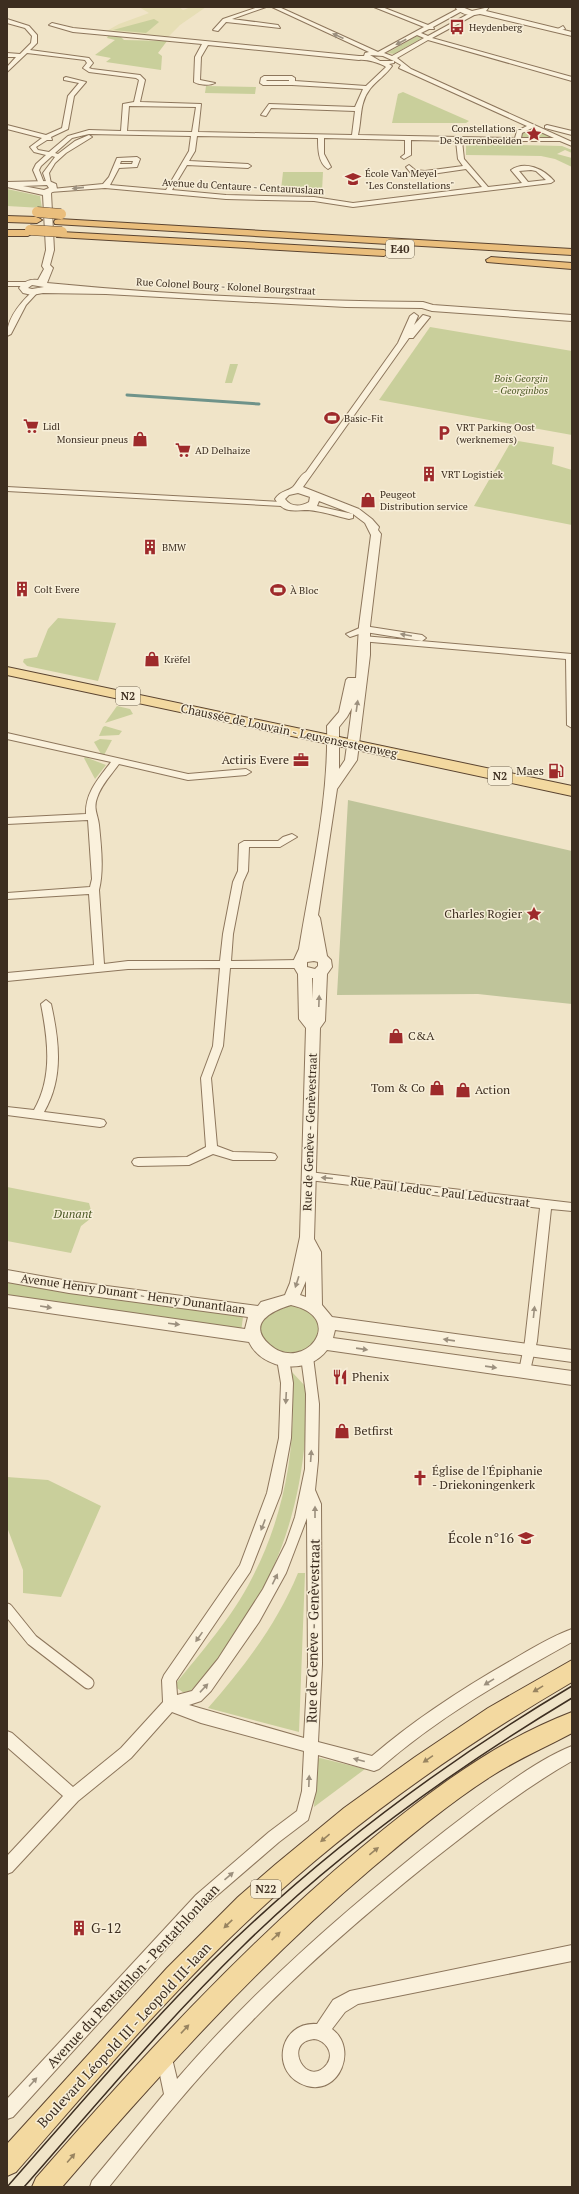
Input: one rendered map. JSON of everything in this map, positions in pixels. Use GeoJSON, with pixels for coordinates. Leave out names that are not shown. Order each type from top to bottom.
{"type":"FeatureCollection","features":[{"type":"Feature","properties":{"kind":"highway","name":"E40"},"geometry":{"type":"LineString","coordinates":[[7,211],[37,216],[61,225],[182,241],[395,254]]}},
{"type":"Feature","properties":{"kind":"highway","name":"E40"},"geometry":{"type":"LineString","coordinates":[[7,219],[37,216]]}},
{"type":"Feature","properties":{"kind":"highway","name":"E40"},"geometry":{"type":"LineString","coordinates":[[61,225],[338,237],[572,252]]}},
{"type":"Feature","properties":{"kind":"highway","name":"E40"},"geometry":{"type":"LineString","coordinates":[[61,225],[228,240],[572,260]]}},
{"type":"Feature","properties":{"kind":"highway","name":"E40"},"geometry":{"type":"LineString","coordinates":[[7,233],[29,232],[61,225],[442,237],[572,245]]}},
{"type":"Feature","properties":{"kind":"highway","name":"E40"},"geometry":{"type":"LineString","coordinates":[[7,229],[29,232]]}},
{"type":"Feature","properties":{"kind":"highway","name":"E40"},"geometry":{"type":"LineString","coordinates":[[338,237],[442,237]]}},
{"type":"Feature","properties":{"kind":"highway","name":"E40"},"geometry":{"type":"LineString","coordinates":[[182,241],[228,240]]}},
{"type":"Feature","properties":{"kind":"highway"},"geometry":{"type":"LineString","coordinates":[[481,259],[572,266]]}},
{"type":"Feature","properties":{"kind":"main road","name":"Chaussée de Louvain - Leuvensesteenweg"},"geometry":{"type":"LineString","coordinates":[[7,670],[572,791]]}},
{"type":"Feature","properties":{"kind":"main road","name":"Boulevard Léopold III - Leopold III-laan"},"geometry":{"type":"LineString","coordinates":[[7,2163],[132,2022],[186,1965],[283,1873],[379,1794],[416,1767],[490,1718],[572,1670]]}},
{"type":"Feature","properties":{"kind":"main road"},"geometry":{"type":"LineString","coordinates":[[45,2187],[163,2052],[222,1990],[306,1908],[395,1834],[481,1770],[513,1750],[572,1722]]}},
{"type":"Feature","properties":{"kind":"street"},"geometry":{"type":"LineString","coordinates":[[216,30],[225,20],[264,7]]}},
{"type":"Feature","properties":{"kind":"street"},"geometry":{"type":"LineString","coordinates":[[276,7],[374,52]]}},
{"type":"Feature","properties":{"kind":"street"},"geometry":{"type":"LineString","coordinates":[[377,7],[439,31]]}},
{"type":"Feature","properties":{"kind":"street"},"geometry":{"type":"LineString","coordinates":[[366,57],[368,54],[380,52],[417,33],[459,8],[481,10],[561,29],[572,30]]}},
{"type":"Feature","properties":{"kind":"street"},"geometry":{"type":"LineString","coordinates":[[386,64],[428,37],[481,10]]}},
{"type":"Feature","properties":{"kind":"street"},"geometry":{"type":"LineString","coordinates":[[225,20],[278,27]]}},
{"type":"Feature","properties":{"kind":"street"},"geometry":{"type":"LineString","coordinates":[[7,21],[20,24],[31,30],[35,36],[34,43],[7,70]]}},
{"type":"Feature","properties":{"kind":"street"},"geometry":{"type":"LineString","coordinates":[[52,25],[73,30],[366,57],[374,62],[408,69]]}},
{"type":"Feature","properties":{"kind":"street"},"geometry":{"type":"LineString","coordinates":[[561,29],[572,34]]}},
{"type":"Feature","properties":{"kind":"street"},"geometry":{"type":"LineString","coordinates":[[417,33],[572,79]]}},
{"type":"Feature","properties":{"kind":"street"},"geometry":{"type":"LineString","coordinates":[[206,43],[198,57],[197,82],[212,83]]}},
{"type":"Feature","properties":{"kind":"street"},"geometry":{"type":"LineString","coordinates":[[26,51],[87,59],[90,63],[86,68],[90,72],[138,76],[142,80],[137,104]]}},
{"type":"Feature","properties":{"kind":"street"},"geometry":{"type":"LineString","coordinates":[[380,52],[408,69],[572,144]]}},
{"type":"Feature","properties":{"kind":"street"},"geometry":{"type":"LineString","coordinates":[[7,55],[20,56]]}},
{"type":"Feature","properties":{"kind":"street"},"geometry":{"type":"LineString","coordinates":[[355,138],[358,109],[362,96],[367,88],[387,69],[389,66],[386,64]]}},
{"type":"Feature","properties":{"kind":"street"},"geometry":{"type":"LineString","coordinates":[[61,156],[49,154],[33,148],[36,143],[65,129],[71,96],[83,82],[66,79]]}},
{"type":"Feature","properties":{"kind":"street"},"geometry":{"type":"LineString","coordinates":[[292,83],[367,88]]}},
{"type":"Feature","properties":{"kind":"street"},"geometry":{"type":"LineString","coordinates":[[124,134],[126,104],[199,106],[192,152],[168,192]]}},
{"type":"Feature","properties":{"kind":"street"},"geometry":{"type":"LineString","coordinates":[[264,115],[269,106],[358,109]]}},
{"type":"Feature","properties":{"kind":"street"},"geometry":{"type":"LineString","coordinates":[[518,140],[519,132],[531,124],[572,134]]}},
{"type":"Feature","properties":{"kind":"street"},"geometry":{"type":"LineString","coordinates":[[553,135],[572,125]]}},
{"type":"Feature","properties":{"kind":"street"},"geometry":{"type":"LineString","coordinates":[[7,127],[36,134],[61,143],[74,145]]}},
{"type":"Feature","properties":{"kind":"street"},"geometry":{"type":"LineString","coordinates":[[7,334],[23,304],[49,268],[46,266],[50,250],[43,187],[36,170],[38,165],[61,143],[74,136],[89,132],[124,134],[355,138],[563,140]]}},
{"type":"Feature","properties":{"kind":"street"},"geometry":{"type":"LineString","coordinates":[[43,187],[48,170],[74,145],[88,137],[109,133]]}},
{"type":"Feature","properties":{"kind":"street"},"geometry":{"type":"LineString","coordinates":[[321,137],[321,154],[328,167]]}},
{"type":"Feature","properties":{"kind":"street"},"geometry":{"type":"LineString","coordinates":[[404,158],[408,155],[408,138]]}},
{"type":"Feature","properties":{"kind":"street"},"geometry":{"type":"LineString","coordinates":[[459,139],[460,159],[487,189]]}},
{"type":"Feature","properties":{"kind":"street"},"geometry":{"type":"LineString","coordinates":[[186,163],[248,166]]}},
{"type":"Feature","properties":{"kind":"street"},"geometry":{"type":"LineString","coordinates":[[105,186],[114,178],[117,166]]}},
{"type":"Feature","properties":{"kind":"street"},"geometry":{"type":"LineString","coordinates":[[409,167],[413,172],[425,172],[467,167]]}},
{"type":"Feature","properties":{"kind":"street","name":"Avenue du Centaure - Centauruslaan"},"geometry":{"type":"LineString","coordinates":[[43,187],[105,186],[226,197],[314,199],[353,205],[487,189],[527,184],[551,181],[539,169],[533,168],[514,170],[527,184]]}},
{"type":"Feature","properties":{"kind":"street"},"geometry":{"type":"LineString","coordinates":[[7,184],[43,187]]}},
{"type":"Feature","properties":{"kind":"street","name":"Rue Colonel Bourg - Kolonel Bourgstraat"},"geometry":{"type":"LineString","coordinates":[[7,285],[346,304],[412,311],[426,317],[434,310]]}},
{"type":"Feature","properties":{"kind":"street","name":"Rue Colonel Bourg - Kolonel Bourgstraat"},"geometry":{"type":"LineString","coordinates":[[412,311],[423,305],[434,310],[572,318]]}},
{"type":"Feature","properties":{"kind":"street"},"geometry":{"type":"LineString","coordinates":[[402,343],[412,311]]}},
{"type":"Feature","properties":{"kind":"street"},"geometry":{"type":"LineString","coordinates":[[296,490],[402,343],[426,317]]}},
{"type":"Feature","properties":{"kind":"street"},"geometry":{"type":"LineString","coordinates":[[308,509],[314,504],[312,495],[312,478],[309,474]]}},
{"type":"Feature","properties":{"kind":"street"},"geometry":{"type":"LineString","coordinates":[[10,488],[238,501],[282,500],[291,508],[308,509],[355,518],[373,530]]}},
{"type":"Feature","properties":{"kind":"street"},"geometry":{"type":"LineString","coordinates":[[282,500],[285,493],[296,490],[334,502],[360,513],[370,521],[374,527],[373,530],[376,534],[376,546],[372,584],[363,634]]}},
{"type":"Feature","properties":{"kind":"street"},"geometry":{"type":"LineString","coordinates":[[350,634],[363,634],[440,647],[458,647],[571,657],[572,725]]}},
{"type":"Feature","properties":{"kind":"street","name":"Rue de Genève - Genèvestraat"},"geometry":{"type":"LineString","coordinates":[[313,1027],[306,1020],[302,965],[312,912],[331,789],[334,757],[333,726],[340,720],[346,705],[356,654],[363,634]]}},
{"type":"Feature","properties":{"kind":"street","name":"Rue de Genève - Genèvestraat"},"geometry":{"type":"LineString","coordinates":[[331,789],[345,767],[349,765],[364,655],[363,634]]}},
{"type":"Feature","properties":{"kind":"street"},"geometry":{"type":"LineString","coordinates":[[7,736],[116,762],[188,777],[246,772]]}},
{"type":"Feature","properties":{"kind":"street"},"geometry":{"type":"LineString","coordinates":[[99,967],[94,890],[97,879],[94,823],[90,817],[90,800],[98,785],[116,762]]}},
{"type":"Feature","properties":{"kind":"street"},"geometry":{"type":"LineString","coordinates":[[7,821],[90,817]]}},
{"type":"Feature","properties":{"kind":"street"},"geometry":{"type":"LineString","coordinates":[[212,1149],[206,1078],[218,1046],[218,1030],[232,910],[238,882],[243,871],[244,844],[280,844],[286,838],[292,838]]}},
{"type":"Feature","properties":{"kind":"street"},"geometry":{"type":"LineString","coordinates":[[7,896],[94,890]]}},
{"type":"Feature","properties":{"kind":"street","name":"Rue de Genève - Genèvestraat"},"geometry":{"type":"LineString","coordinates":[[291,1299],[298,1283],[307,1237],[312,1107],[313,1027],[318,1021],[320,972],[325,967],[325,964],[321,958],[312,912]]}},
{"type":"Feature","properties":{"kind":"street"},"geometry":{"type":"LineString","coordinates":[[302,965],[312,956],[321,958]]}},
{"type":"Feature","properties":{"kind":"street"},"geometry":{"type":"LineString","coordinates":[[7,978],[128,965],[302,965],[320,972]]}},
{"type":"Feature","properties":{"kind":"street"},"geometry":{"type":"LineString","coordinates":[[37,1114],[48,1093],[52,1074],[51,1025],[46,1004]]}},
{"type":"Feature","properties":{"kind":"street"},"geometry":{"type":"LineString","coordinates":[[7,1111],[100,1123]]}},
{"type":"Feature","properties":{"kind":"street"},"geometry":{"type":"LineString","coordinates":[[138,1162],[189,1161],[212,1149],[233,1156],[271,1157]]}},
{"type":"Feature","properties":{"kind":"street","name":"Rue Paul Leduc - Paul Leducstraat"},"geometry":{"type":"LineString","coordinates":[[309,1176],[572,1207]]}},
{"type":"Feature","properties":{"kind":"street"},"geometry":{"type":"LineString","coordinates":[[525,1371],[529,1351],[546,1204]]}},
{"type":"Feature","properties":{"kind":"street","name":"Rue de Genève - Genèvestraat"},"geometry":{"type":"LineString","coordinates":[[307,1237],[313,1252],[314,1306]]}},
{"type":"Feature","properties":{"kind":"street","name":"Avenue Henry Dunant - Henry Dunantlaan"},"geometry":{"type":"LineString","coordinates":[[7,1276],[113,1293],[259,1312]]}},
{"type":"Feature","properties":{"kind":"street"},"geometry":{"type":"LineString","coordinates":[[291,1299],[302,1300],[314,1306],[321,1313],[327,1323],[327,1333],[324,1344],[307,1357],[292,1360],[282,1359],[263,1351],[257,1344],[253,1336],[253,1324],[259,1312],[274,1302],[291,1299]]}},
{"type":"Feature","properties":{"kind":"street","name":"Avenue Henry Dunant - Henry Dunantlaan"},"geometry":{"type":"LineString","coordinates":[[7,1301],[253,1336]]}},
{"type":"Feature","properties":{"kind":"street"},"geometry":{"type":"LineString","coordinates":[[327,1323],[572,1356]]}},
{"type":"Feature","properties":{"kind":"street"},"geometry":{"type":"LineString","coordinates":[[324,1344],[572,1378]]}},
{"type":"Feature","properties":{"kind":"street","name":"Rue de Genève - Genèvestraat"},"geometry":{"type":"LineString","coordinates":[[170,1704],[196,1696],[206,1686],[269,1593],[288,1553],[308,1490],[313,1406],[311,1377],[307,1357]]}},
{"type":"Feature","properties":{"kind":"street"},"geometry":{"type":"LineString","coordinates":[[7,1867],[73,1796],[126,1753],[170,1704],[169,1680],[245,1568],[272,1498],[285,1438],[287,1383],[282,1359]]}},
{"type":"Feature","properties":{"kind":"street","name":"Rue de Genève - Genèvestraat"},"geometry":{"type":"LineString","coordinates":[[308,1490],[314,1504],[315,1517],[315,1664],[310,1746]]}},
{"type":"Feature","properties":{"kind":"street"},"geometry":{"type":"LineString","coordinates":[[7,1609],[31,1638],[88,1683]]}},
{"type":"Feature","properties":{"kind":"street"},"geometry":{"type":"LineString","coordinates":[[170,1704],[201,1716],[374,1764],[405,1736],[428,1720],[521,1662],[572,1635]]}},
{"type":"Feature","properties":{"kind":"street"},"geometry":{"type":"LineString","coordinates":[[7,1738],[73,1796]]}},
{"type":"Feature","properties":{"kind":"street","name":"Avenue du Pentathlon - Pentathlonlaan"},"geometry":{"type":"LineString","coordinates":[[7,2111],[201,1900],[274,1837],[303,1815],[309,1791],[310,1746]]}},
{"type":"Feature","properties":{"kind":"street"},"geometry":{"type":"LineString","coordinates":[[98,2187],[172,2094],[263,1999],[317,1949],[412,1867],[540,1770],[572,1753]]}},
{"type":"Feature","properties":{"kind":"street"},"geometry":{"type":"LineString","coordinates":[[321,2032],[339,2006],[356,1997],[572,1953]]}},
{"type":"Feature","properties":{"kind":"street"},"geometry":{"type":"LineString","coordinates":[[163,2052],[172,2094]]}},
{"type":"Feature","properties":{"kind":"shaded area"},"geometry":{"type":"Polygon","coordinates":[[[139,7],[179,7],[183,10],[191,7],[206,7],[180,25],[167,38],[105,32],[119,24],[149,13],[139,7]]]}},
{"type":"Feature","properties":{"kind":"green space"},"geometry":{"type":"Polygon","coordinates":[[[154,19],[159,22],[146,33],[113,30],[154,19]]]}},
{"type":"Feature","properties":{"kind":"green space"},"geometry":{"type":"Polygon","coordinates":[[[419,35],[424,37],[394,54],[387,53],[419,35]]]}},
{"type":"Feature","properties":{"kind":"green space"},"geometry":{"type":"Polygon","coordinates":[[[108,36],[121,37],[124,40],[167,41],[158,53],[162,56],[161,70],[106,62],[111,58],[95,55],[115,40],[107,38],[108,36]]]}},
{"type":"Feature","properties":{"kind":"green space"},"geometry":{"type":"Polygon","coordinates":[[[206,86],[256,87],[255,94],[205,93],[206,86]]]}},
{"type":"Feature","properties":{"kind":"green space"},"geometry":{"type":"Polygon","coordinates":[[[403,92],[469,121],[466,123],[392,123],[398,94],[403,92]]]}},
{"type":"Feature","properties":{"kind":"green space"},"geometry":{"type":"Polygon","coordinates":[[[529,129],[554,138],[522,138],[522,133],[529,129]]]}},
{"type":"Feature","properties":{"kind":"green space"},"geometry":{"type":"Polygon","coordinates":[[[466,145],[562,146],[572,150],[572,153],[565,150],[557,154],[572,158],[572,167],[555,159],[541,156],[466,155],[466,145]]]}},
{"type":"Feature","properties":{"kind":"green space"},"geometry":{"type":"Polygon","coordinates":[[[283,172],[323,172],[322,191],[281,190],[283,172]]]}},
{"type":"Feature","properties":{"kind":"green space"},"geometry":{"type":"Polygon","coordinates":[[[7,189],[40,196],[42,208],[7,206],[7,189]]]}},
{"type":"Feature","properties":{"kind":"green space","name":"Bois Georgin - Georginbos"},"geometry":{"type":"Polygon","coordinates":[[[430,327],[572,351],[572,435],[379,400],[430,327]]]}},
{"type":"Feature","properties":{"kind":"green space"},"geometry":{"type":"Polygon","coordinates":[[[230,364],[238,364],[232,383],[225,383],[230,364]]]}},
{"type":"Feature","properties":{"kind":"green space"},"geometry":{"type":"Polygon","coordinates":[[[512,440],[554,447],[552,464],[572,470],[572,525],[474,506],[512,440]]]}},
{"type":"Feature","properties":{"kind":"green space"},"geometry":{"type":"Polygon","coordinates":[[[58,618],[116,623],[98,681],[27,666],[23,662],[24,659],[37,657],[48,629],[58,618]]]}},
{"type":"Feature","properties":{"kind":"green space"},"geometry":{"type":"Polygon","coordinates":[[[117,706],[130,709],[133,714],[105,723],[117,706]]]}},
{"type":"Feature","properties":{"kind":"green space"},"geometry":{"type":"Polygon","coordinates":[[[105,726],[122,731],[119,735],[99,736],[103,727],[105,726]]]}},
{"type":"Feature","properties":{"kind":"green space"},"geometry":{"type":"Polygon","coordinates":[[[100,739],[112,740],[104,755],[101,754],[94,742],[100,739]]]}},
{"type":"Feature","properties":{"kind":"green space"},"geometry":{"type":"Polygon","coordinates":[[[85,757],[106,765],[95,779],[84,758],[85,757]]]}},
{"type":"Feature","properties":{"kind":"green space"},"geometry":{"type":"Polygon","coordinates":[[[348,800],[572,851],[572,1004],[478,994],[337,995],[348,800]]]}},
{"type":"Feature","properties":{"kind":"green space","name":"Dunant"},"geometry":{"type":"Polygon","coordinates":[[[7,1187],[89,1203],[92,1214],[90,1219],[81,1226],[71,1253],[7,1241],[7,1187]]]}},
{"type":"Feature","properties":{"kind":"green space"},"geometry":{"type":"Polygon","coordinates":[[[7,1282],[243,1317],[241,1332],[7,1297],[7,1282]]]}},
{"type":"Feature","properties":{"kind":"green space"},"geometry":{"type":"Polygon","coordinates":[[[283,1305],[301,1307],[314,1315],[318,1324],[319,1333],[317,1338],[308,1348],[297,1352],[285,1352],[274,1348],[265,1341],[260,1333],[260,1323],[266,1314],[283,1305]]]}},
{"type":"Feature","properties":{"kind":"green space"},"geometry":{"type":"Polygon","coordinates":[[[291,1371],[306,1387],[305,1439],[300,1477],[282,1546],[268,1578],[252,1608],[212,1666],[187,1695],[174,1686],[226,1621],[244,1593],[263,1554],[273,1529],[281,1503],[290,1451],[293,1397],[291,1371]]]}},
{"type":"Feature","properties":{"kind":"green space"},"geometry":{"type":"Polygon","coordinates":[[[7,1477],[48,1480],[101,1506],[61,1597],[23,1593],[23,1570],[7,1527],[7,1477]]]}},
{"type":"Feature","properties":{"kind":"green space"},"geometry":{"type":"Polygon","coordinates":[[[298,1573],[305,1573],[299,1732],[208,1708],[247,1661],[259,1644],[290,1592],[298,1573]]]}},
{"type":"Feature","properties":{"kind":"green space"},"geometry":{"type":"Polygon","coordinates":[[[320,1758],[365,1769],[314,1807],[317,1759],[320,1758]]]}},
{"type":"Feature","properties":{"kind":"waterway"},"geometry":{"type":"LineString","coordinates":[[127,395],[259,404]]}},
{"type":"Feature","properties":{"kind":"tram line"},"geometry":{"type":"LineString","coordinates":[[7,2187],[159,2016],[185,1988],[253,1922],[339,1848],[429,1779],[523,1716],[572,1686]]}},
{"type":"Feature","properties":{"kind":"tram line"},"geometry":{"type":"LineString","coordinates":[[24,2187],[187,2003],[281,1910],[360,1843],[400,1812],[485,1753],[572,1698]]}},
{"type":"Feature","properties":{"kind":"place","name":"Heydenberg"},"geometry":{"type":"Point","coordinates":[457,27]}},
{"type":"Feature","properties":{"kind":"place","name":"Constellations - De Sterrenbeelden"},"geometry":{"type":"Point","coordinates":[534,134]}},
{"type":"Feature","properties":{"kind":"place","name":"École Van Meyel \"Les Constellations\""},"geometry":{"type":"Point","coordinates":[353,179]}},
{"type":"Feature","properties":{"kind":"place","name":"Basic-Fit"},"geometry":{"type":"Point","coordinates":[332,418]}},
{"type":"Feature","properties":{"kind":"place","name":"Lidl"},"geometry":{"type":"Point","coordinates":[31,426]}},
{"type":"Feature","properties":{"kind":"place","name":"VRT Parking Oost (werknemers)"},"geometry":{"type":"Point","coordinates":[444,433]}},
{"type":"Feature","properties":{"kind":"place","name":"Monsieur pneus"},"geometry":{"type":"Point","coordinates":[140,439]}},
{"type":"Feature","properties":{"kind":"place","name":"AD Delhaize"},"geometry":{"type":"Point","coordinates":[183,450]}},
{"type":"Feature","properties":{"kind":"place","name":"VRT Logistiek"},"geometry":{"type":"Point","coordinates":[429,474]}},
{"type":"Feature","properties":{"kind":"place","name":"Peugeot Distribution service"},"geometry":{"type":"Point","coordinates":[368,500]}},
{"type":"Feature","properties":{"kind":"place","name":"BMW"},"geometry":{"type":"Point","coordinates":[150,547]}},
{"type":"Feature","properties":{"kind":"place","name":"Colt Evere"},"geometry":{"type":"Point","coordinates":[22,589]}},
{"type":"Feature","properties":{"kind":"place","name":"À Bloc"},"geometry":{"type":"Point","coordinates":[278,590]}},
{"type":"Feature","properties":{"kind":"place","name":"Krëfel"},"geometry":{"type":"Point","coordinates":[152,659]}},
{"type":"Feature","properties":{"kind":"place","name":"Actiris Evere"},"geometry":{"type":"Point","coordinates":[301,760]}},
{"type":"Feature","properties":{"kind":"place","name":"Maes"},"geometry":{"type":"Point","coordinates":[556,771]}},
{"type":"Feature","properties":{"kind":"place","name":"Charles Rogier"},"geometry":{"type":"Point","coordinates":[534,914]}},
{"type":"Feature","properties":{"kind":"place","name":"C&A"},"geometry":{"type":"Point","coordinates":[396,1036]}},
{"type":"Feature","properties":{"kind":"place","name":"Tom & Co"},"geometry":{"type":"Point","coordinates":[437,1088]}},
{"type":"Feature","properties":{"kind":"place","name":"Action"},"geometry":{"type":"Point","coordinates":[463,1090]}},
{"type":"Feature","properties":{"kind":"place","name":"Phenix"},"geometry":{"type":"Point","coordinates":[340,1377]}},
{"type":"Feature","properties":{"kind":"place","name":"Betfirst"},"geometry":{"type":"Point","coordinates":[342,1431]}},
{"type":"Feature","properties":{"kind":"place","name":"Église de l'Épiphanie - Driekoningenkerk"},"geometry":{"type":"Point","coordinates":[420,1478]}},
{"type":"Feature","properties":{"kind":"place","name":"École n°16"},"geometry":{"type":"Point","coordinates":[526,1538]}},
{"type":"Feature","properties":{"kind":"place","name":"G-12"},"geometry":{"type":"Point","coordinates":[79,1928]}}]}
